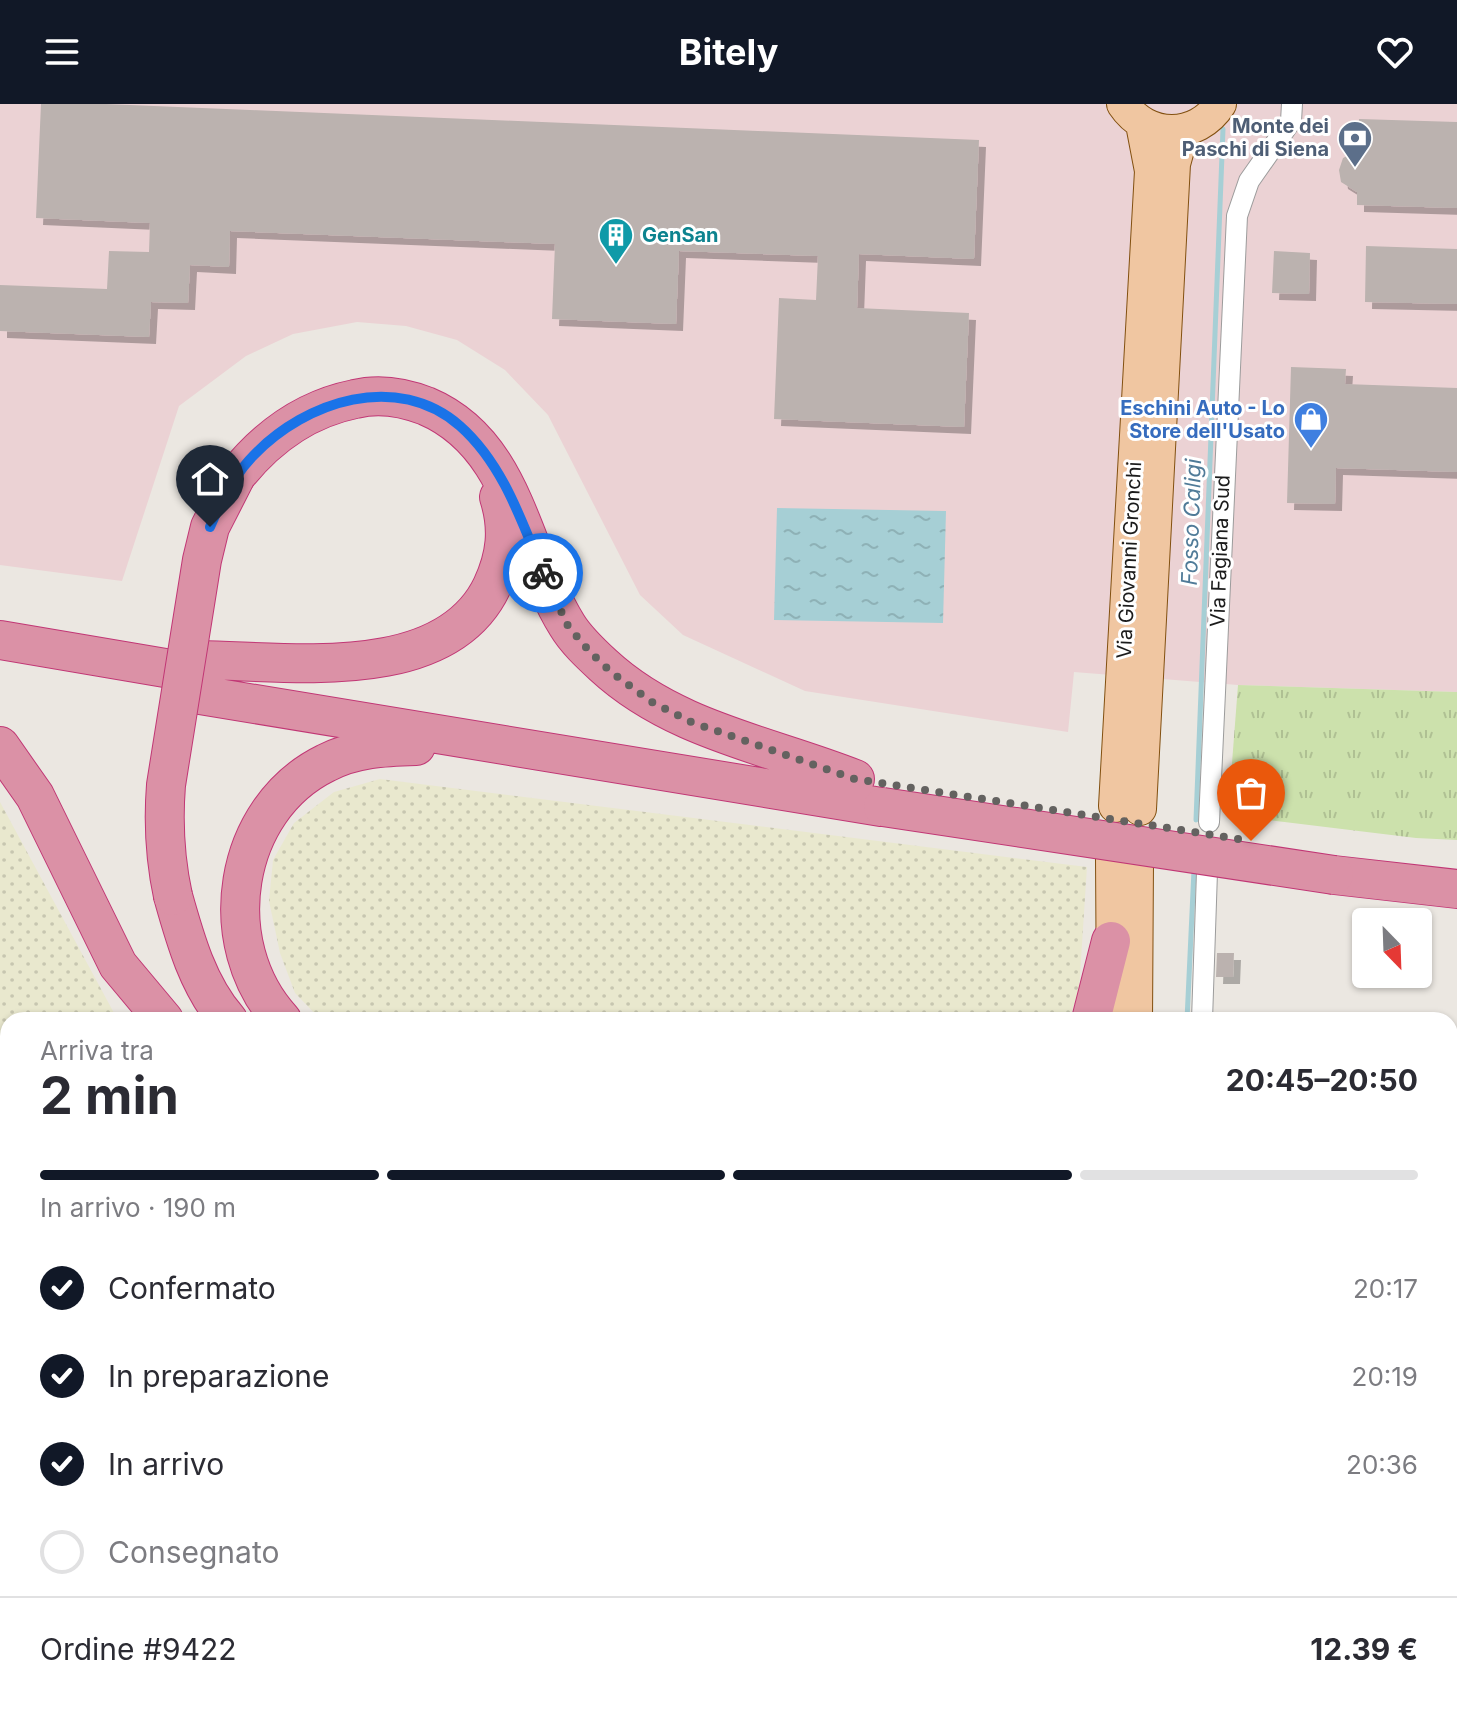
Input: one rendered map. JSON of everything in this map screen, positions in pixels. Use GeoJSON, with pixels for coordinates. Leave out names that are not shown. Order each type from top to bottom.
{"type":"FeatureCollection","features":[{"type":"Feature","properties":{"kind":"highway"},"geometry":{"type":"LineString","coordinates":[[222,1012],[210,994],[183,932],[173,896],[165,835],[166,785],[202,560],[210,527],[236,476],[273,437],[296,421],[333,404],[373,396],[399,397],[432,409],[457,423],[487,456],[519,514],[564,619],[580,641],[611,672],[652,702],[691,722],[876,790]]}},
{"type":"Feature","properties":{"kind":"highway"},"geometry":{"type":"LineString","coordinates":[[184,674],[286,662],[378,658],[443,638],[478,607],[502,564],[506,525],[487,456]]}},
{"type":"Feature","properties":{"kind":"highway"},"geometry":{"type":"LineString","coordinates":[[0,640],[184,674],[520,748]]}},
{"type":"Feature","properties":{"kind":"highway"},"geometry":{"type":"LineString","coordinates":[[0,664],[184,674],[1335,863],[1457,889]]}},
{"type":"Feature","properties":{"kind":"highway"},"geometry":{"type":"LineString","coordinates":[[0,746],[35,796],[118,965],[157,1012]]}},
{"type":"Feature","properties":{"kind":"highway"},"geometry":{"type":"LineString","coordinates":[[274,1012],[243,946],[239,900],[242,876],[267,813],[302,777],[349,753],[373,748],[424,746],[520,748],[876,790]]}},
{"type":"Feature","properties":{"kind":"highway"},"geometry":{"type":"LineString","coordinates":[[1335,863],[1457,867]]}},
{"type":"Feature","properties":{"kind":"highway"},"geometry":{"type":"LineString","coordinates":[[1093,1012],[1111,941]]}},
{"type":"Feature","properties":{"kind":"main road"},"geometry":{"type":"LineString","coordinates":[[1133,114],[1163,131],[1183,131],[1203,122],[1221,105]]}},
{"type":"Feature","properties":{"kind":"main road","name":"Via Giovanni Gronchi"},"geometry":{"type":"LineString","coordinates":[[1133,114],[1151,171],[1128,808],[1174,164],[1183,131]]}},
{"type":"Feature","properties":{"kind":"main road"},"geometry":{"type":"LineString","coordinates":[[1113,1012],[1111,941],[1125,860],[1135,1012]]}},
{"type":"Feature","properties":{"kind":"street","name":"Via Fagiana Sud"},"geometry":{"type":"LineString","coordinates":[[1209,822],[1237,216],[1249,181],[1291,121],[1292,104]]}},
{"type":"Feature","properties":{"kind":"street"},"geometry":{"type":"LineString","coordinates":[[1202,1012],[1207,872]]}},
{"type":"Feature","properties":{"kind":"shaded area"},"geometry":{"type":"Polygon","coordinates":[[[0,104],[1457,104],[1457,692],[1238,685],[1074,672],[1068,732],[805,691],[683,635],[640,595],[548,415],[505,370],[457,340],[406,326],[357,322],[293,334],[246,356],[179,406],[122,581],[0,565],[0,104]]]}},
{"type":"Feature","properties":{"kind":"green space"},"geometry":{"type":"Polygon","coordinates":[[[1238,685],[1457,692],[1457,840],[1416,838],[1228,815],[1238,685]]]}},
{"type":"Feature","properties":{"kind":"green space"},"geometry":{"type":"Polygon","coordinates":[[[380,779],[1087,867],[1079,990],[1072,1012],[313,1012],[295,993],[280,953],[269,901],[273,860],[294,823],[334,792],[380,779]]]}},
{"type":"Feature","properties":{"kind":"green space"},"geometry":{"type":"Polygon","coordinates":[[[0,802],[113,1012],[0,1012],[0,802]]]}},
{"type":"Feature","properties":{"kind":"water"},"geometry":{"type":"Polygon","coordinates":[[[777,508],[946,511],[943,623],[774,620],[777,508]]]}},
{"type":"Feature","properties":{"kind":"building","name":"GenSan"},"geometry":{"type":"Polygon","coordinates":[[[41,104],[106,104],[979,140],[974,259],[859,254],[857,308],[969,313],[964,427],[774,419],[779,298],[816,300],[818,256],[679,251],[676,324],[552,319],[555,244],[230,231],[229,267],[190,265],[188,303],[151,302],[149,337],[0,331],[0,285],[107,289],[109,251],[149,252],[150,223],[36,218],[41,104]]]}},
{"type":"Feature","properties":{"kind":"building"},"geometry":{"type":"Polygon","coordinates":[[[1359,119],[1457,122],[1457,208],[1357,205],[1357,192],[1341,182],[1339,170],[1343,158],[1357,151],[1359,119]]]}},
{"type":"Feature","properties":{"kind":"building"},"geometry":{"type":"Polygon","coordinates":[[[1366,246],[1457,249],[1457,304],[1365,302],[1366,246]]]}},
{"type":"Feature","properties":{"kind":"building"},"geometry":{"type":"Polygon","coordinates":[[[1274,251],[1310,253],[1309,294],[1272,293],[1274,251]]]}},
{"type":"Feature","properties":{"kind":"building"},"geometry":{"type":"Polygon","coordinates":[[[1291,367],[1346,369],[1345,384],[1457,388],[1457,472],[1336,468],[1335,504],[1287,503],[1291,367]]]}},
{"type":"Feature","properties":{"kind":"building"},"geometry":{"type":"Polygon","coordinates":[[[1217,953],[1234,953],[1233,977],[1216,977],[1217,953]]]}},
{"type":"Feature","properties":{"kind":"waterway","name":"Fosso Caligi"},"geometry":{"type":"LineString","coordinates":[[1196,820],[1223,129]]}},
{"type":"Feature","properties":{"kind":"waterway","name":"Fosso Caligi"},"geometry":{"type":"LineString","coordinates":[[1187,1012],[1194,870]]}},
{"type":"Feature","properties":{"kind":"way so far"},"geometry":{"type":"LineString","coordinates":[[543,573],[568,626],[590,652],[652,702],[691,722],[855,779],[1251,841]]}},
{"type":"Feature","properties":{"kind":"place","name":"Monte dei Paschi di Siena"},"geometry":{"type":"Point","coordinates":[1355,169]}},
{"type":"Feature","properties":{"kind":"place","name":"GenSan"},"geometry":{"type":"Point","coordinates":[616,266]}},
{"type":"Feature","properties":{"kind":"place","name":"Eschini Auto - Lo Store dell'Usato"},"geometry":{"type":"Point","coordinates":[1311,450]}},
{"type":"Feature","properties":{"kind":"route"},"geometry":{"type":"LineString","coordinates":[[210,527],[236,476],[252,456],[286,426],[341,402],[373,396],[399,397],[432,409],[457,423],[479,445],[507,489],[543,573]]}}]}
